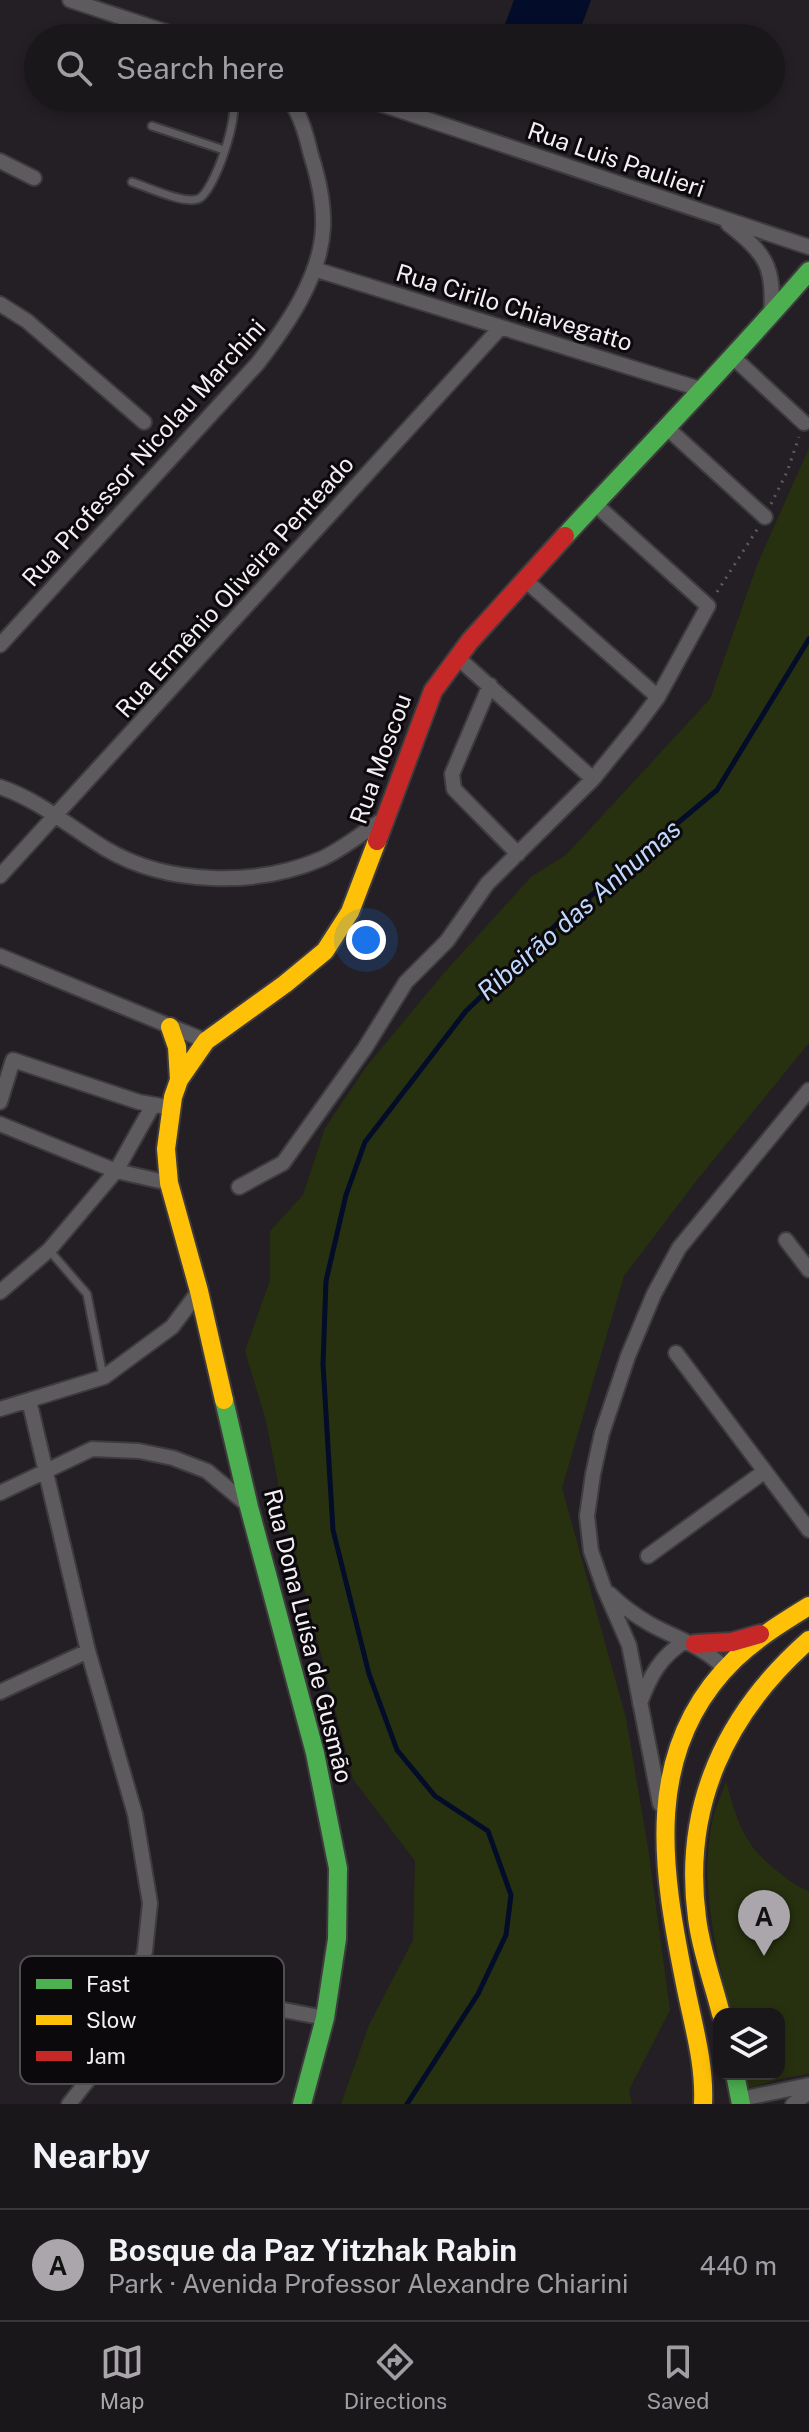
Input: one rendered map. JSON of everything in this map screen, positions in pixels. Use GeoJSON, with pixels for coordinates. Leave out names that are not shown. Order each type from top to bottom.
{"type":"FeatureCollection","features":[{"type":"Feature","properties":{"kind":"street"},"geometry":{"type":"LineString","coordinates":[[70,0],[128,24]]}},
{"type":"Feature","properties":{"kind":"street","name":"Rua Professor Nicolau Marchini"},"geometry":{"type":"LineString","coordinates":[[0,645],[258,363],[288,325],[314,269],[323,228],[318,177],[299,112]]}},
{"type":"Feature","properties":{"kind":"street","name":"Rua Luis Paulieri"},"geometry":{"type":"LineString","coordinates":[[405,112],[809,247]]}},
{"type":"Feature","properties":{"kind":"street"},"geometry":{"type":"LineString","coordinates":[[0,161],[34,178]]}},
{"type":"Feature","properties":{"kind":"street","name":"Rua Luis Paulieri"},"geometry":{"type":"LineString","coordinates":[[718,217],[750,242],[769,267],[773,287],[771,315]]}},
{"type":"Feature","properties":{"kind":"street","name":"Rua Cirilo Chiavegatto"},"geometry":{"type":"LineString","coordinates":[[314,269],[700,389]]}},
{"type":"Feature","properties":{"kind":"street","name":"Rua Moscou"},"geometry":{"type":"LineString","coordinates":[[169,1183],[166,1149],[173,1097],[179,1080],[206,1041],[325,951],[350,912],[433,691],[457,657],[525,580],[700,389],[734,358],[809,271]]}},
{"type":"Feature","properties":{"kind":"street"},"geometry":{"type":"LineString","coordinates":[[0,304],[27,321],[144,422]]}},
{"type":"Feature","properties":{"kind":"street","name":"Rua Ermênio Oliveira Penteado"},"geometry":{"type":"LineString","coordinates":[[0,876],[501,327]]}},
{"type":"Feature","properties":{"kind":"street"},"geometry":{"type":"LineString","coordinates":[[734,358],[804,423]]}},
{"type":"Feature","properties":{"kind":"street"},"geometry":{"type":"LineString","coordinates":[[666,427],[765,517]]}},
{"type":"Feature","properties":{"kind":"street"},"geometry":{"type":"LineString","coordinates":[[239,1187],[283,1163],[365,1048],[406,982],[447,941],[487,884],[593,779],[658,697],[708,606],[595,504]]}},
{"type":"Feature","properties":{"kind":"street"},"geometry":{"type":"LineString","coordinates":[[525,580],[658,697]]}},
{"type":"Feature","properties":{"kind":"street"},"geometry":{"type":"LineString","coordinates":[[457,657],[593,779]]}},
{"type":"Feature","properties":{"kind":"street"},"geometry":{"type":"LineString","coordinates":[[490,685],[452,774],[454,789],[518,854]]}},
{"type":"Feature","properties":{"kind":"street"},"geometry":{"type":"LineString","coordinates":[[0,787],[57,816],[108,850],[160,872],[216,877],[271,874],[322,858],[385,819]]}},
{"type":"Feature","properties":{"kind":"street"},"geometry":{"type":"LineString","coordinates":[[0,956],[206,1041]]}},
{"type":"Feature","properties":{"kind":"street"},"geometry":{"type":"LineString","coordinates":[[170,1027],[177,1047],[179,1080]]}},
{"type":"Feature","properties":{"kind":"street"},"geometry":{"type":"LineString","coordinates":[[0,1102],[13,1060],[157,1105],[116,1171],[49,1250],[0,1292]]}},
{"type":"Feature","properties":{"kind":"street"},"geometry":{"type":"LineString","coordinates":[[703,2104],[705,2088],[701,2058],[675,1928],[664,1824],[629,1645],[591,1551],[587,1516],[602,1433],[628,1356],[654,1294],[679,1248],[809,1090]]}},
{"type":"Feature","properties":{"kind":"street"},"geometry":{"type":"LineString","coordinates":[[0,1124],[116,1171],[169,1183]]}},
{"type":"Feature","properties":{"kind":"street","name":"Rua Dona Luísa de Gusmão"},"geometry":{"type":"LineString","coordinates":[[169,1183],[199,1291],[249,1507],[315,1753],[336,1848],[339,1889],[337,1939],[325,2018],[302,2104]]}},
{"type":"Feature","properties":{"kind":"street"},"geometry":{"type":"LineString","coordinates":[[786,1240],[809,1270]]}},
{"type":"Feature","properties":{"kind":"street"},"geometry":{"type":"LineString","coordinates":[[0,1409],[104,1377],[172,1327],[199,1291]]}},
{"type":"Feature","properties":{"kind":"street"},"geometry":{"type":"LineString","coordinates":[[676,1353],[809,1530]]}},
{"type":"Feature","properties":{"kind":"street"},"geometry":{"type":"LineString","coordinates":[[29,1400],[88,1651],[135,1814],[150,1903],[144,1956]]}},
{"type":"Feature","properties":{"kind":"street"},"geometry":{"type":"LineString","coordinates":[[0,1493],[92,1449],[139,1451],[173,1458],[207,1471],[249,1507]]}},
{"type":"Feature","properties":{"kind":"street"},"geometry":{"type":"LineString","coordinates":[[648,1556],[765,1471]]}},
{"type":"Feature","properties":{"kind":"street"},"geometry":{"type":"LineString","coordinates":[[604,1588],[649,1624],[712,1655],[739,1689],[738,1720]]}},
{"type":"Feature","properties":{"kind":"street"},"geometry":{"type":"LineString","coordinates":[[664,1824],[668,1790],[696,1711],[725,1669],[769,1631],[809,1606]]}},
{"type":"Feature","properties":{"kind":"street"},"geometry":{"type":"LineString","coordinates":[[640,1703],[659,1662],[690,1642],[732,1642],[769,1631]]}},
{"type":"Feature","properties":{"kind":"street"},"geometry":{"type":"LineString","coordinates":[[720,2008],[697,1918],[693,1871],[697,1826],[710,1779],[738,1720],[756,1692],[795,1650],[809,1640]]}},
{"type":"Feature","properties":{"kind":"street"},"geometry":{"type":"LineString","coordinates":[[0,1692],[88,1651]]}},
{"type":"Feature","properties":{"kind":"street"},"geometry":{"type":"LineString","coordinates":[[284,2010],[325,2018]]}},
{"type":"Feature","properties":{"kind":"street"},"geometry":{"type":"LineString","coordinates":[[736,2080],[741,2102],[809,2085]]}},
{"type":"Feature","properties":{"kind":"street"},"geometry":{"type":"LineString","coordinates":[[69,2104],[85,2084]]}},
{"type":"Feature","properties":{"kind":"street"},"geometry":{"type":"LineString","coordinates":[[793,2104],[809,2092]]}},
{"type":"Feature","properties":{"kind":"lane"},"geometry":{"type":"LineString","coordinates":[[132,182],[178,198],[200,199],[209,191],[235,112]]}},
{"type":"Feature","properties":{"kind":"lane"},"geometry":{"type":"LineString","coordinates":[[152,126],[224,150]]}},
{"type":"Feature","properties":{"kind":"lane"},"geometry":{"type":"LineString","coordinates":[[49,1250],[87,1294],[104,1377]]}},
{"type":"Feature","properties":{"kind":"path"},"geometry":{"type":"LineString","coordinates":[[708,606],[765,517],[787,472],[804,423]]}},
{"type":"Feature","properties":{"kind":"green space"},"geometry":{"type":"Polygon","coordinates":[[[809,448],[809,1043],[697,1180],[624,1276],[562,1488],[626,1718],[670,2010],[629,2090],[632,2104],[341,2104],[369,2025],[413,1940],[415,1861],[353,1779],[282,1503],[266,1421],[245,1351],[270,1280],[270,1231],[303,1195],[325,1128],[366,1067],[443,974],[532,876],[566,855],[710,699],[757,565],[809,448]]]}},
{"type":"Feature","properties":{"kind":"green space"},"geometry":{"type":"Polygon","coordinates":[[[726,1781],[738,1820],[756,1851],[789,1880],[809,1891],[809,2074],[785,2078],[785,2008],[730,2008],[715,1943],[709,1895],[709,1846],[715,1812],[726,1781]]]}},
{"type":"Feature","properties":{"kind":"green space"},"geometry":{"type":"Polygon","coordinates":[[[747,2080],[777,2080],[749,2088],[747,2080]]]}},
{"type":"Feature","properties":{"kind":"water"},"geometry":{"type":"Polygon","coordinates":[[[514,0],[591,0],[582,24],[505,24],[514,0]]]}},
{"type":"Feature","properties":{"kind":"waterway","name":"Ribeirão das Anhumas"},"geometry":{"type":"LineString","coordinates":[[407,2104],[478,1994],[506,1935],[511,1895],[488,1831],[435,1796],[397,1750],[369,1674],[333,1530],[323,1364],[326,1281],[346,1195],[365,1142],[466,1011],[557,924],[717,790],[809,639]]}},
{"type":"Feature","properties":{"kind":"traffic: fast"},"geometry":{"type":"LineString","coordinates":[[565,536],[809,271]]}},
{"type":"Feature","properties":{"kind":"traffic: fast"},"geometry":{"type":"LineString","coordinates":[[224,1400],[249,1507],[315,1753],[338,1868],[337,1939],[325,2018],[302,2104]]}},
{"type":"Feature","properties":{"kind":"traffic: fast"},"geometry":{"type":"LineString","coordinates":[[736,2080],[741,2104]]}},
{"type":"Feature","properties":{"kind":"traffic: slow"},"geometry":{"type":"LineString","coordinates":[[224,1400],[199,1291],[169,1183],[166,1149],[173,1097],[179,1080],[206,1041],[325,951],[350,912],[377,841]]}},
{"type":"Feature","properties":{"kind":"traffic: slow"},"geometry":{"type":"LineString","coordinates":[[170,1027],[177,1047],[179,1080]]}},
{"type":"Feature","properties":{"kind":"traffic: slow"},"geometry":{"type":"LineString","coordinates":[[703,2104],[700,2059],[670,1898],[666,1813],[672,1772],[684,1732],[705,1694],[743,1651],[809,1606]]}},
{"type":"Feature","properties":{"kind":"traffic: slow"},"geometry":{"type":"LineString","coordinates":[[719,2008],[697,1918],[694,1877],[696,1838],[704,1800],[716,1764],[754,1698],[809,1640]]}},
{"type":"Feature","properties":{"kind":"traffic: jam"},"geometry":{"type":"LineString","coordinates":[[377,841],[433,691],[470,641],[565,536]]}},
{"type":"Feature","properties":{"kind":"traffic: jam"},"geometry":{"type":"LineString","coordinates":[[695,1644],[732,1642],[760,1634]]}},
{"type":"Feature","properties":{"kind":"place","name":"Bosque da Paz Yitzhak Rabin"},"geometry":{"type":"Point","coordinates":[764,1956]}}]}
